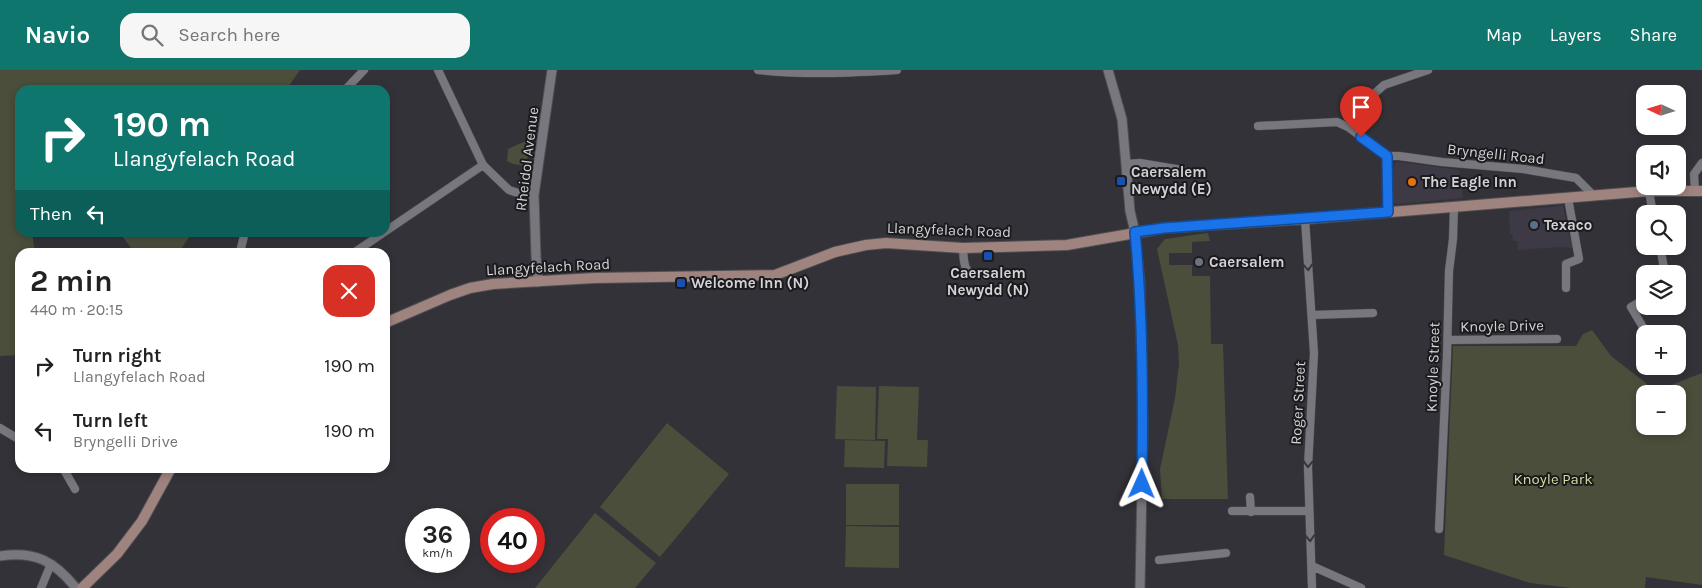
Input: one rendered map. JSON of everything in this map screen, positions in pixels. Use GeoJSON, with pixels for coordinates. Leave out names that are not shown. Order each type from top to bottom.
{"type":"FeatureCollection","features":[{"type":"Feature","properties":{"kind":"main road","name":"Llangyfelach Road"},"geometry":{"type":"LineString","coordinates":[[1686,190],[1699,190]]}},
{"type":"Feature","properties":{"kind":"main road","name":"Llangyfelach Road"},"geometry":{"type":"LineString","coordinates":[[390,321],[470,288],[493,284],[594,278],[776,275],[834,252],[866,245],[886,243],[963,248],[1068,245],[1164,228],[1305,219],[1636,192]]}},
{"type":"Feature","properties":{"kind":"main road"},"geometry":{"type":"LineString","coordinates":[[82,588],[116,554],[142,521],[168,473]]}},
{"type":"Feature","properties":{"kind":"street"},"geometry":{"type":"LineString","coordinates":[[350,85],[364,70]]}},
{"type":"Feature","properties":{"kind":"street"},"geometry":{"type":"LineString","coordinates":[[438,70],[483,165],[509,190],[521,194],[534,195]]}},
{"type":"Feature","properties":{"kind":"street","name":"Rheidol Avenue"},"geometry":{"type":"LineString","coordinates":[[538,282],[534,195],[552,70]]}},
{"type":"Feature","properties":{"kind":"street"},"geometry":{"type":"LineString","coordinates":[[758,70],[784,73],[841,74],[897,70]]}},
{"type":"Feature","properties":{"kind":"street"},"geometry":{"type":"LineString","coordinates":[[1108,70],[1122,119],[1130,211],[1135,232],[1140,283],[1143,420],[1140,588]]}},
{"type":"Feature","properties":{"kind":"street"},"geometry":{"type":"LineString","coordinates":[[1348,127],[1374,94],[1384,85],[1428,70]]}},
{"type":"Feature","properties":{"kind":"street"},"geometry":{"type":"LineString","coordinates":[[1258,126],[1337,122],[1348,127],[1387,156],[1388,212]]}},
{"type":"Feature","properties":{"kind":"street","name":"Bryngelli Road"},"geometry":{"type":"LineString","coordinates":[[1387,156],[1523,170],[1576,178],[1594,196]]}},
{"type":"Feature","properties":{"kind":"street"},"geometry":{"type":"LineString","coordinates":[[1126,164],[1140,163],[1182,170]]}},
{"type":"Feature","properties":{"kind":"street"},"geometry":{"type":"LineString","coordinates":[[1699,190],[1694,174],[1702,163]]}},
{"type":"Feature","properties":{"kind":"street"},"geometry":{"type":"LineString","coordinates":[[390,228],[483,165]]}},
{"type":"Feature","properties":{"kind":"street"},"geometry":{"type":"LineString","coordinates":[[1566,288],[1566,264],[1579,259],[1568,198]]}},
{"type":"Feature","properties":{"kind":"street","name":"Knoyle Street"},"geometry":{"type":"LineString","coordinates":[[1439,528],[1448,340],[1449,271],[1454,206]]}},
{"type":"Feature","properties":{"kind":"street","name":"Roger Street"},"geometry":{"type":"LineString","coordinates":[[1305,219],[1314,354],[1308,467],[1312,588]]}},
{"type":"Feature","properties":{"kind":"street"},"geometry":{"type":"LineString","coordinates":[[361,248],[377,237]]}},
{"type":"Feature","properties":{"kind":"street"},"geometry":{"type":"LineString","coordinates":[[963,248],[966,270],[976,276],[986,275]]}},
{"type":"Feature","properties":{"kind":"street"},"geometry":{"type":"LineString","coordinates":[[1636,304],[1631,306],[1636,315]]}},
{"type":"Feature","properties":{"kind":"street"},"geometry":{"type":"LineString","coordinates":[[1312,315],[1373,313]]}},
{"type":"Feature","properties":{"kind":"street","name":"Knoyle Drive"},"geometry":{"type":"LineString","coordinates":[[1448,340],[1557,339]]}},
{"type":"Feature","properties":{"kind":"street"},"geometry":{"type":"LineString","coordinates":[[1,430],[15,437]]}},
{"type":"Feature","properties":{"kind":"street"},"geometry":{"type":"LineString","coordinates":[[66,473],[74,489]]}},
{"type":"Feature","properties":{"kind":"street"},"geometry":{"type":"LineString","coordinates":[[1250,497],[1250,512]]}},
{"type":"Feature","properties":{"kind":"street"},"geometry":{"type":"LineString","coordinates":[[1232,512],[1308,511]]}},
{"type":"Feature","properties":{"kind":"street"},"geometry":{"type":"LineString","coordinates":[[1160,560],[1226,553]]}},
{"type":"Feature","properties":{"kind":"street"},"geometry":{"type":"LineString","coordinates":[[0,556],[23,554],[51,564],[62,572],[76,588]]}},
{"type":"Feature","properties":{"kind":"street"},"geometry":{"type":"LineString","coordinates":[[41,588],[51,564]]}},
{"type":"Feature","properties":{"kind":"street"},"geometry":{"type":"LineString","coordinates":[[1312,566],[1361,588]]}},
{"type":"Feature","properties":{"kind":"shaded area"},"geometry":{"type":"Polygon","coordinates":[[[1396,162],[1459,170],[1463,198],[1397,204],[1393,202],[1391,183],[1396,162]]]}},
{"type":"Feature","properties":{"kind":"shaded area"},"geometry":{"type":"Polygon","coordinates":[[[1563,206],[1568,232],[1574,248],[1518,250],[1517,241],[1513,241],[1512,234],[1510,234],[1509,211],[1563,206]]]}},
{"type":"Feature","properties":{"kind":"green space"},"geometry":{"type":"Polygon","coordinates":[[[0,70],[300,70],[290,85],[15,85],[15,237],[33,237],[34,248],[15,248],[15,355],[0,356],[0,70]]]}},
{"type":"Feature","properties":{"kind":"green space"},"geometry":{"type":"Polygon","coordinates":[[[528,140],[530,142],[526,166],[507,161],[508,149],[528,140]]]}},
{"type":"Feature","properties":{"kind":"green space"},"geometry":{"type":"Polygon","coordinates":[[[1208,233],[1210,241],[1192,242],[1192,253],[1169,253],[1169,265],[1192,265],[1192,276],[1210,276],[1211,344],[1223,344],[1228,499],[1162,499],[1160,469],[1175,398],[1179,364],[1178,345],[1157,249],[1165,239],[1208,233]]]}},
{"type":"Feature","properties":{"kind":"green space"},"geometry":{"type":"Polygon","coordinates":[[[123,237],[189,237],[182,248],[131,248],[123,237]]]}},
{"type":"Feature","properties":{"kind":"green space","name":"Knoyle Park"},"geometry":{"type":"Polygon","coordinates":[[[1592,330],[1611,356],[1646,383],[1647,385],[1636,385],[1636,435],[1686,435],[1686,385],[1671,385],[1702,373],[1702,585],[1646,577],[1645,588],[1571,588],[1530,583],[1444,555],[1453,346],[1576,346],[1583,334],[1592,330]]]}},
{"type":"Feature","properties":{"kind":"green space"},"geometry":{"type":"Polygon","coordinates":[[[837,386],[876,387],[875,440],[835,439],[837,386]]]}},
{"type":"Feature","properties":{"kind":"green space"},"geometry":{"type":"Polygon","coordinates":[[[879,386],[919,387],[917,440],[928,440],[927,467],[887,466],[888,439],[877,439],[879,386]]]}},
{"type":"Feature","properties":{"kind":"green space"},"geometry":{"type":"Polygon","coordinates":[[[667,423],[729,474],[660,557],[600,507],[667,423]]]}},
{"type":"Feature","properties":{"kind":"green space"},"geometry":{"type":"Polygon","coordinates":[[[845,440],[885,441],[884,468],[844,467],[845,440]]]}},
{"type":"Feature","properties":{"kind":"green space"},"geometry":{"type":"Polygon","coordinates":[[[846,484],[899,484],[899,525],[846,525],[846,484]]]}},
{"type":"Feature","properties":{"kind":"green space"},"geometry":{"type":"Polygon","coordinates":[[[595,513],[656,563],[635,588],[535,588],[595,513]]]}},
{"type":"Feature","properties":{"kind":"green space"},"geometry":{"type":"Polygon","coordinates":[[[846,526],[899,527],[899,568],[845,567],[846,526]]]}},
{"type":"Feature","properties":{"kind":"place","name":"Caersalem Newydd (E)"},"geometry":{"type":"Point","coordinates":[1121,181]}},
{"type":"Feature","properties":{"kind":"place","name":"The Eagle Inn"},"geometry":{"type":"Point","coordinates":[1412,182]}},
{"type":"Feature","properties":{"kind":"place","name":"Texaco"},"geometry":{"type":"Point","coordinates":[1534,225]}},
{"type":"Feature","properties":{"kind":"place","name":"Caersalem Newydd (N)"},"geometry":{"type":"Point","coordinates":[988,256]}},
{"type":"Feature","properties":{"kind":"place","name":"Caersalem"},"geometry":{"type":"Point","coordinates":[1199,262]}},
{"type":"Feature","properties":{"kind":"place","name":"Welcome Inn (N)"},"geometry":{"type":"Point","coordinates":[681,283]}},
{"type":"Feature","properties":{"kind":"route"},"geometry":{"type":"LineString","coordinates":[[1142,484],[1143,430],[1140,283],[1135,232],[1164,228],[1388,212],[1386,185],[1387,156],[1361,137]]}}]}
